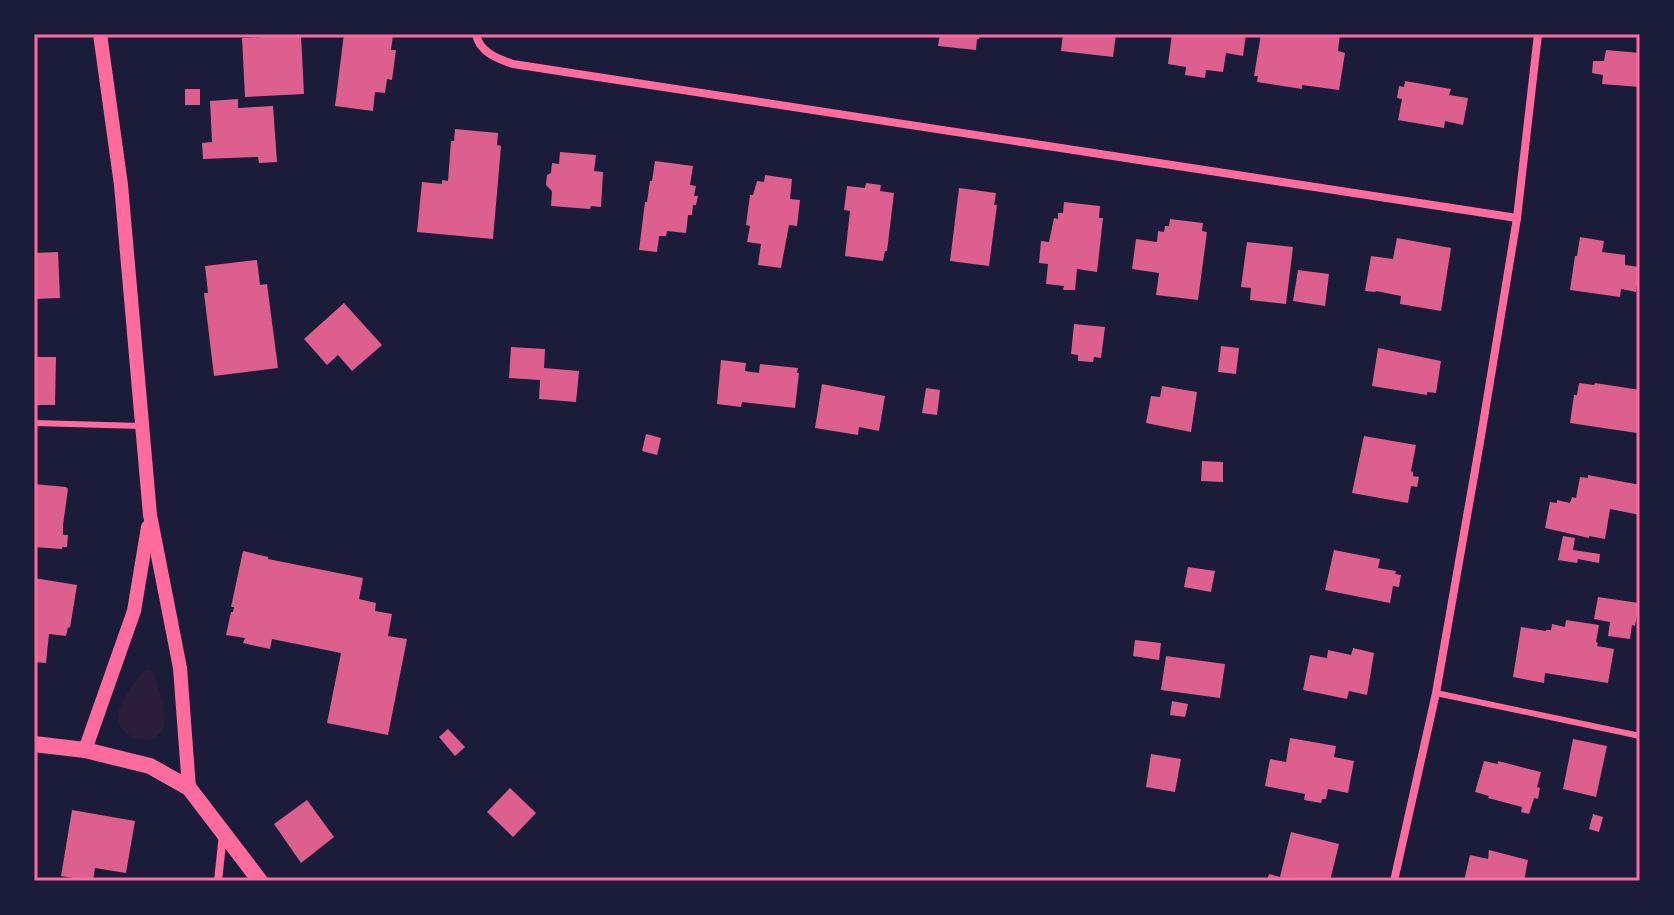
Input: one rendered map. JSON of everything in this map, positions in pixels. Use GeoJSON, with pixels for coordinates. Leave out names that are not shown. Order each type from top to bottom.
{"type":"FeatureCollection","features":[{"type":"Feature","properties":{"kind":"main road"},"geometry":{"type":"LineString","coordinates":[[34,744],[85,750],[150,766],[189,788],[260,881]]}},
{"type":"Feature","properties":{"kind":"street"},"geometry":{"type":"LineString","coordinates":[[100,34],[121,185],[150,515],[180,668],[189,788]]}},
{"type":"Feature","properties":{"kind":"street"},"geometry":{"type":"LineString","coordinates":[[476,34],[477,41],[493,57],[513,64],[1517,218]]}},
{"type":"Feature","properties":{"kind":"street"},"geometry":{"type":"LineString","coordinates":[[1394,881],[1436,693],[1483,427],[1517,218],[1538,34]]}},
{"type":"Feature","properties":{"kind":"street"},"geometry":{"type":"LineString","coordinates":[[85,750],[134,611],[150,515]]}},
{"type":"Feature","properties":{"kind":"street"},"geometry":{"type":"LineString","coordinates":[[218,881],[223,833]]}},
{"type":"Feature","properties":{"kind":"lane"},"geometry":{"type":"LineString","coordinates":[[34,423],[142,426]]}},
{"type":"Feature","properties":{"kind":"lane"},"geometry":{"type":"LineString","coordinates":[[1436,693],[1640,736]]}},
{"type":"Feature","properties":{"kind":"shaded area"},"geometry":{"type":"Polygon","coordinates":[[[147,669],[155,675],[164,724],[155,738],[147,740],[124,731],[118,715],[128,693],[147,669]]]}},
{"type":"Feature","properties":{"kind":"building"},"geometry":{"type":"Polygon","coordinates":[[[344,34],[393,35],[391,50],[396,50],[392,80],[387,79],[385,93],[375,92],[373,111],[335,106],[344,34]]]}},
{"type":"Feature","properties":{"kind":"building"},"geometry":{"type":"Polygon","coordinates":[[[940,34],[980,34],[976,50],[938,46],[940,34]]]}},
{"type":"Feature","properties":{"kind":"building"},"geometry":{"type":"Polygon","coordinates":[[[1063,34],[1116,34],[1113,57],[1061,51],[1063,34]]]}},
{"type":"Feature","properties":{"kind":"building"},"geometry":{"type":"Polygon","coordinates":[[[1172,34],[1246,34],[1243,56],[1226,53],[1223,72],[1206,70],[1205,78],[1185,75],[1186,67],[1168,64],[1172,34]]]}},
{"type":"Feature","properties":{"kind":"building"},"geometry":{"type":"Polygon","coordinates":[[[1261,34],[1340,34],[1338,51],[1345,53],[1339,90],[1302,85],[1302,89],[1257,82],[1258,76],[1254,76],[1261,34]]]}},
{"type":"Feature","properties":{"kind":"building"},"geometry":{"type":"Polygon","coordinates":[[[301,35],[304,94],[245,97],[242,38],[301,35]]]}},
{"type":"Feature","properties":{"kind":"building"},"geometry":{"type":"Polygon","coordinates":[[[1606,50],[1640,53],[1640,87],[1602,84],[1603,75],[1592,73],[1593,61],[1604,61],[1606,50]]]}},
{"type":"Feature","properties":{"kind":"building"},"geometry":{"type":"Polygon","coordinates":[[[1405,81],[1451,89],[1449,95],[1468,98],[1463,125],[1445,121],[1444,128],[1398,120],[1402,99],[1397,98],[1399,86],[1404,87],[1405,81]]]}},
{"type":"Feature","properties":{"kind":"building"},"geometry":{"type":"Polygon","coordinates":[[[185,89],[200,89],[200,105],[185,105],[185,89]]]}},
{"type":"Feature","properties":{"kind":"building"},"geometry":{"type":"Polygon","coordinates":[[[238,99],[238,108],[273,106],[277,162],[259,163],[258,157],[203,159],[202,143],[212,142],[210,101],[238,99]]]}},
{"type":"Feature","properties":{"kind":"building"},"geometry":{"type":"Polygon","coordinates":[[[455,129],[498,133],[497,145],[501,146],[493,239],[417,232],[422,182],[442,184],[442,180],[448,181],[455,129]]]}},
{"type":"Feature","properties":{"kind":"building"},"geometry":{"type":"Polygon","coordinates":[[[560,152],[596,155],[594,171],[603,172],[601,207],[551,206],[552,191],[546,185],[547,175],[551,173],[552,163],[559,164],[560,152]]]}},
{"type":"Feature","properties":{"kind":"building"},"geometry":{"type":"Polygon","coordinates":[[[655,161],[693,166],[690,185],[696,186],[694,196],[698,196],[692,215],[688,215],[686,233],[667,231],[666,236],[659,236],[657,252],[639,250],[645,202],[655,161]]]}},
{"type":"Feature","properties":{"kind":"building"},"geometry":{"type":"Polygon","coordinates":[[[765,175],[792,179],[790,199],[800,200],[797,226],[789,225],[781,268],[758,265],[761,244],[747,242],[750,195],[753,195],[757,181],[764,182],[765,175]]]}},
{"type":"Feature","properties":{"kind":"building"},"geometry":{"type":"Polygon","coordinates":[[[866,183],[881,185],[880,191],[894,193],[883,261],[845,256],[850,211],[844,210],[847,186],[865,188],[866,183]]]}},
{"type":"Feature","properties":{"kind":"building"},"geometry":{"type":"Polygon","coordinates":[[[959,188],[996,193],[989,266],[950,261],[959,188]]]}},
{"type":"Feature","properties":{"kind":"building"},"geometry":{"type":"Polygon","coordinates":[[[1064,202],[1100,206],[1099,218],[1103,218],[1097,272],[1077,269],[1075,290],[1063,290],[1064,286],[1046,284],[1048,264],[1039,263],[1041,241],[1049,242],[1054,218],[1058,219],[1058,213],[1063,213],[1064,202]]]}},
{"type":"Feature","properties":{"kind":"building"},"geometry":{"type":"Polygon","coordinates":[[[1170,219],[1203,223],[1202,231],[1207,232],[1198,300],[1156,295],[1159,273],[1132,269],[1136,239],[1157,242],[1158,231],[1164,232],[1170,219]]]}},
{"type":"Feature","properties":{"kind":"building"},"geometry":{"type":"Polygon","coordinates":[[[1580,237],[1604,241],[1602,252],[1625,255],[1625,265],[1639,267],[1636,292],[1621,289],[1620,297],[1570,290],[1580,237]]]}},
{"type":"Feature","properties":{"kind":"building"},"geometry":{"type":"Polygon","coordinates":[[[1397,238],[1451,248],[1441,311],[1400,304],[1401,296],[1365,291],[1371,256],[1393,259],[1397,238]]]}},
{"type":"Feature","properties":{"kind":"building"},"geometry":{"type":"Polygon","coordinates":[[[1247,242],[1293,247],[1286,304],[1250,300],[1251,288],[1241,287],[1247,242]]]}},
{"type":"Feature","properties":{"kind":"building"},"geometry":{"type":"Polygon","coordinates":[[[58,252],[60,298],[34,299],[34,253],[58,252]]]}},
{"type":"Feature","properties":{"kind":"building"},"geometry":{"type":"Polygon","coordinates":[[[257,260],[260,285],[267,284],[278,368],[214,376],[204,293],[208,293],[205,266],[257,260]]]}},
{"type":"Feature","properties":{"kind":"building"},"geometry":{"type":"Polygon","coordinates":[[[1298,270],[1329,274],[1325,306],[1293,301],[1298,270]]]}},
{"type":"Feature","properties":{"kind":"building"},"geometry":{"type":"Polygon","coordinates":[[[344,303],[382,345],[352,371],[338,355],[327,365],[304,339],[344,303]]]}},
{"type":"Feature","properties":{"kind":"building"},"geometry":{"type":"Polygon","coordinates":[[[1074,324],[1105,327],[1101,358],[1094,357],[1093,362],[1078,361],[1078,355],[1071,354],[1074,324]]]}},
{"type":"Feature","properties":{"kind":"building"},"geometry":{"type":"Polygon","coordinates":[[[1221,346],[1239,348],[1236,374],[1218,372],[1221,346]]]}},
{"type":"Feature","properties":{"kind":"building"},"geometry":{"type":"Polygon","coordinates":[[[511,347],[545,349],[544,368],[579,371],[576,402],[539,399],[540,380],[509,378],[511,347]]]}},
{"type":"Feature","properties":{"kind":"building"},"geometry":{"type":"Polygon","coordinates":[[[1378,348],[1441,361],[1436,393],[1427,392],[1427,395],[1372,386],[1378,348]]]}},
{"type":"Feature","properties":{"kind":"building"},"geometry":{"type":"Polygon","coordinates":[[[34,357],[56,357],[55,405],[34,405],[34,357]]]}},
{"type":"Feature","properties":{"kind":"building"},"geometry":{"type":"Polygon","coordinates":[[[721,360],[746,363],[745,371],[759,373],[760,364],[798,368],[795,408],[742,402],[741,407],[717,404],[721,360]]]}},
{"type":"Feature","properties":{"kind":"building"},"geometry":{"type":"Polygon","coordinates":[[[1579,383],[1640,390],[1637,433],[1570,423],[1579,383]]]}},
{"type":"Feature","properties":{"kind":"building"},"geometry":{"type":"Polygon","coordinates":[[[822,384],[885,396],[879,431],[859,427],[858,435],[815,428],[822,384]]]}},
{"type":"Feature","properties":{"kind":"building"},"geometry":{"type":"Polygon","coordinates":[[[1162,386],[1197,392],[1191,432],[1146,423],[1151,396],[1160,397],[1162,386]]]}},
{"type":"Feature","properties":{"kind":"building"},"geometry":{"type":"Polygon","coordinates":[[[926,388],[940,390],[937,415],[922,413],[926,388]]]}},
{"type":"Feature","properties":{"kind":"building"},"geometry":{"type":"Polygon","coordinates":[[[646,434],[661,438],[657,455],[642,451],[646,434]]]}},
{"type":"Feature","properties":{"kind":"building"},"geometry":{"type":"Polygon","coordinates":[[[1364,436],[1416,445],[1411,471],[1413,476],[1419,477],[1417,487],[1411,486],[1408,503],[1352,493],[1364,436]]]}},
{"type":"Feature","properties":{"kind":"building"},"geometry":{"type":"Polygon","coordinates":[[[1202,461],[1223,462],[1223,482],[1201,481],[1202,461]]]}},
{"type":"Feature","properties":{"kind":"building"},"geometry":{"type":"Polygon","coordinates":[[[1588,475],[1640,485],[1640,515],[1610,509],[1605,539],[1545,528],[1550,502],[1570,503],[1572,497],[1576,498],[1580,477],[1588,478],[1588,475]]]}},
{"type":"Feature","properties":{"kind":"building"},"geometry":{"type":"Polygon","coordinates":[[[34,484],[68,489],[63,525],[63,535],[68,535],[67,547],[34,547],[34,484]]]}},
{"type":"Feature","properties":{"kind":"building"},"geometry":{"type":"Polygon","coordinates":[[[1563,536],[1575,538],[1573,550],[1600,554],[1599,563],[1578,559],[1577,563],[1558,560],[1563,536]]]}},
{"type":"Feature","properties":{"kind":"building"},"geometry":{"type":"Polygon","coordinates":[[[1334,550],[1380,559],[1378,568],[1401,575],[1399,587],[1393,586],[1390,603],[1325,590],[1334,550]]]}},
{"type":"Feature","properties":{"kind":"building"},"geometry":{"type":"Polygon","coordinates":[[[243,551],[363,578],[359,599],[376,603],[375,611],[392,614],[388,636],[407,639],[388,735],[327,723],[341,653],[272,639],[270,649],[243,643],[245,638],[226,635],[243,551]]]}},
{"type":"Feature","properties":{"kind":"building"},"geometry":{"type":"Polygon","coordinates":[[[1188,567],[1215,571],[1211,592],[1184,587],[1188,567]]]}},
{"type":"Feature","properties":{"kind":"building"},"geometry":{"type":"Polygon","coordinates":[[[34,578],[77,585],[70,628],[66,636],[49,634],[46,663],[34,662],[34,578]]]}},
{"type":"Feature","properties":{"kind":"building"},"geometry":{"type":"Polygon","coordinates":[[[1598,597],[1639,603],[1630,639],[1608,636],[1610,622],[1594,619],[1598,597]]]}},
{"type":"Feature","properties":{"kind":"building"},"geometry":{"type":"Polygon","coordinates":[[[1566,620],[1599,625],[1597,646],[1614,649],[1608,683],[1545,673],[1544,683],[1513,677],[1521,627],[1546,631],[1551,630],[1552,624],[1565,627],[1566,620]]]}},
{"type":"Feature","properties":{"kind":"building"},"geometry":{"type":"Polygon","coordinates":[[[1135,640],[1161,643],[1159,660],[1133,656],[1135,640]]]}},
{"type":"Feature","properties":{"kind":"building"},"geometry":{"type":"Polygon","coordinates":[[[1353,648],[1374,653],[1367,695],[1349,691],[1347,699],[1303,690],[1310,655],[1327,658],[1328,650],[1351,655],[1353,648]]]}},
{"type":"Feature","properties":{"kind":"building"},"geometry":{"type":"Polygon","coordinates":[[[1166,656],[1225,664],[1220,698],[1161,690],[1166,656]]]}},
{"type":"Feature","properties":{"kind":"building"},"geometry":{"type":"Polygon","coordinates":[[[1172,701],[1188,704],[1185,717],[1170,715],[1172,701]]]}},
{"type":"Feature","properties":{"kind":"building"},"geometry":{"type":"Polygon","coordinates":[[[448,729],[465,747],[455,756],[439,737],[448,729]]]}},
{"type":"Feature","properties":{"kind":"building"},"geometry":{"type":"Polygon","coordinates":[[[1290,738],[1336,746],[1334,757],[1354,761],[1348,793],[1328,789],[1326,799],[1322,799],[1321,803],[1304,800],[1305,794],[1265,786],[1270,759],[1286,762],[1290,738]]]}},
{"type":"Feature","properties":{"kind":"building"},"geometry":{"type":"Polygon","coordinates":[[[1573,739],[1607,746],[1596,797],[1563,789],[1573,739]]]}},
{"type":"Feature","properties":{"kind":"building"},"geometry":{"type":"Polygon","coordinates":[[[1151,754],[1181,759],[1175,792],[1146,787],[1151,754]]]}},
{"type":"Feature","properties":{"kind":"building"},"geometry":{"type":"Polygon","coordinates":[[[1484,761],[1498,764],[1498,761],[1541,772],[1538,799],[1534,798],[1529,814],[1521,812],[1522,807],[1475,792],[1484,761]]]}},
{"type":"Feature","properties":{"kind":"building"},"geometry":{"type":"Polygon","coordinates":[[[510,788],[536,813],[513,837],[487,812],[510,788]]]}},
{"type":"Feature","properties":{"kind":"building"},"geometry":{"type":"Polygon","coordinates":[[[307,800],[334,837],[301,863],[274,824],[307,800]]]}},
{"type":"Feature","properties":{"kind":"building"},"geometry":{"type":"Polygon","coordinates":[[[72,810],[135,821],[126,873],[95,868],[93,881],[61,876],[72,810]]]}},
{"type":"Feature","properties":{"kind":"building"},"geometry":{"type":"Polygon","coordinates":[[[1593,814],[1603,817],[1599,832],[1589,829],[1593,814]]]}},
{"type":"Feature","properties":{"kind":"building"},"geometry":{"type":"Polygon","coordinates":[[[1291,832],[1339,844],[1330,881],[1267,881],[1269,874],[1280,877],[1291,832]]]}},
{"type":"Feature","properties":{"kind":"building"},"geometry":{"type":"Polygon","coordinates":[[[1489,850],[1528,860],[1524,881],[1464,881],[1470,855],[1488,859],[1489,850]]]}}]}
